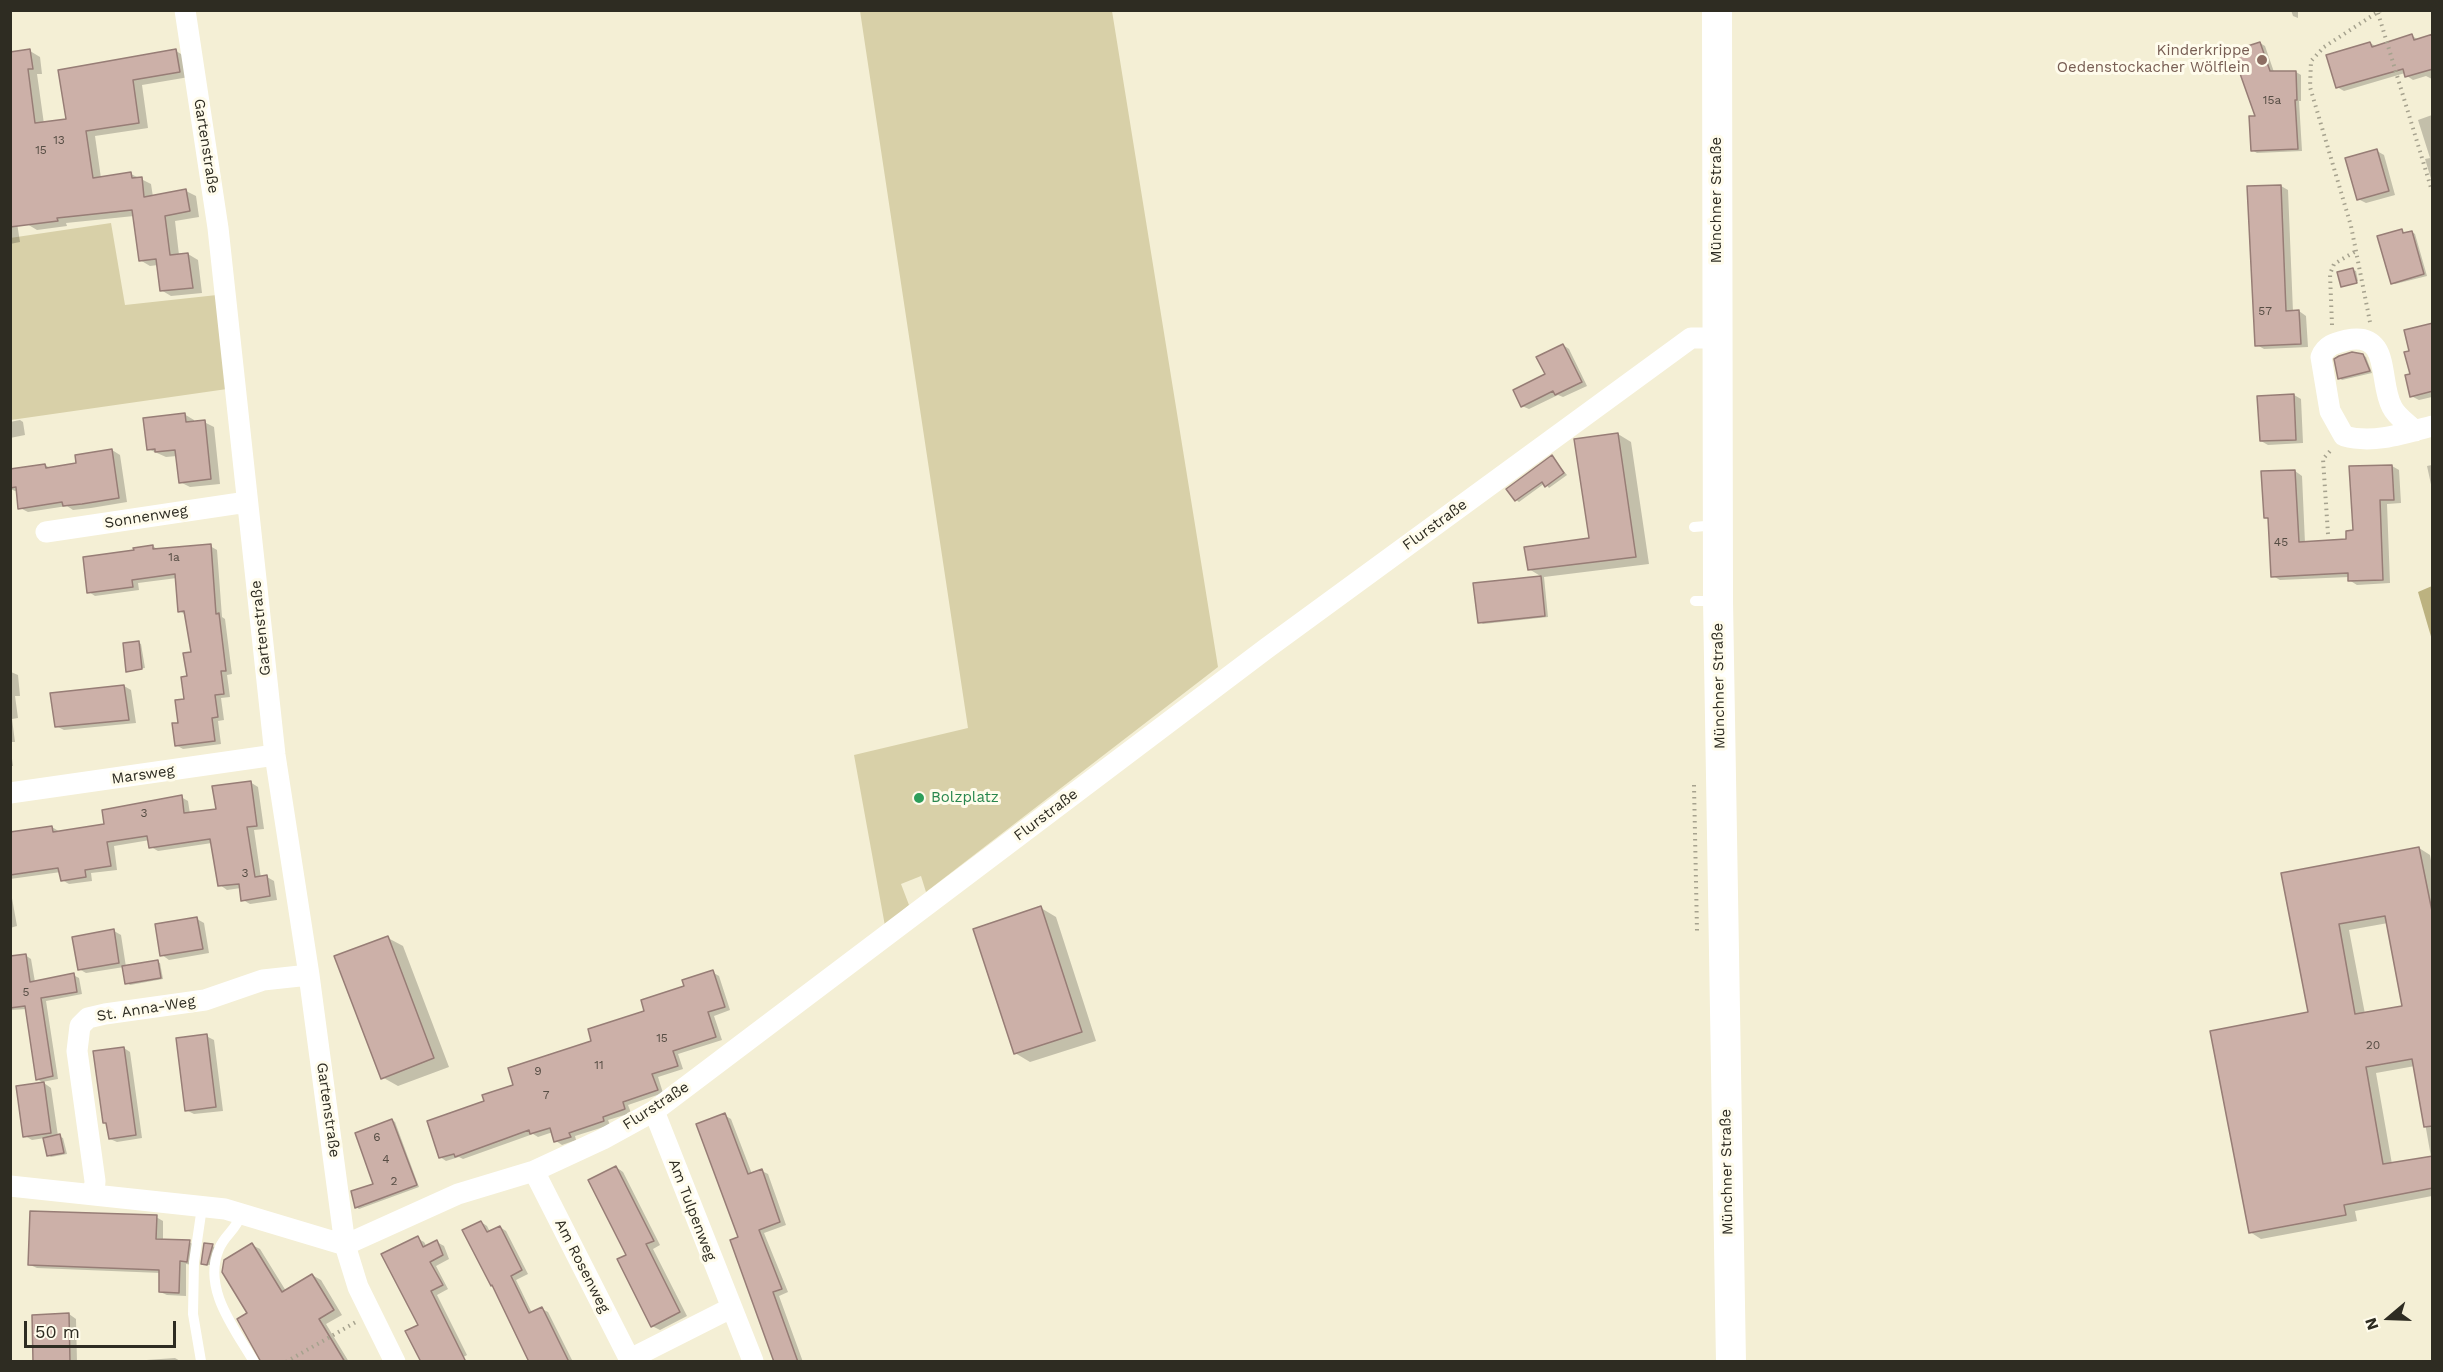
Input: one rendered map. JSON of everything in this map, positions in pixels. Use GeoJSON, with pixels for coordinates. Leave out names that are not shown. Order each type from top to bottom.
{"type":"FeatureCollection","features":[{"type":"Feature","properties":{"kind":"main road","name":"Münchner Straße"},"geometry":{"type":"LineString","coordinates":[[1717,10],[1717,338],[1706,526],[1706,601],[1731,1362]]}},
{"type":"Feature","properties":{"kind":"street","name":"Gartenstraße"},"geometry":{"type":"LineString","coordinates":[[185,10],[218,228],[275,755],[309,975],[345,1245],[358,1287],[395,1362]]}},
{"type":"Feature","properties":{"kind":"street","name":"Flurstraße"},"geometry":{"type":"LineString","coordinates":[[345,1245],[458,1194],[534,1171],[603,1139],[654,1111],[1267,648],[1691,338],[1717,338]]}},
{"type":"Feature","properties":{"kind":"street"},"geometry":{"type":"LineString","coordinates":[[2360,338],[2370,341],[2375,346],[2381,364],[2392,407],[2424,429],[2360,440],[2344,436],[2330,411],[2321,357],[2324,349],[2332,344],[2360,338]]}},
{"type":"Feature","properties":{"kind":"street","name":"Sonnenweg"},"geometry":{"type":"LineString","coordinates":[[46,532],[247,502]]}},
{"type":"Feature","properties":{"kind":"street","name":"Marsweg"},"geometry":{"type":"LineString","coordinates":[[10,793],[275,755]]}},
{"type":"Feature","properties":{"kind":"street","name":"St. Anna-Weg"},"geometry":{"type":"LineString","coordinates":[[94,1195],[77,1051],[80,1026],[88,1018],[105,1014],[206,1000],[263,980],[309,975]]}},
{"type":"Feature","properties":{"kind":"street","name":"Am Tulpenweg"},"geometry":{"type":"LineString","coordinates":[[654,1111],[753,1361]]}},
{"type":"Feature","properties":{"kind":"street","name":"Am Rosenweg"},"geometry":{"type":"LineString","coordinates":[[534,1171],[630,1360]]}},
{"type":"Feature","properties":{"kind":"street"},"geometry":{"type":"LineString","coordinates":[[10,1186],[202,1206],[241,1214],[345,1245]]}},
{"type":"Feature","properties":{"kind":"street"},"geometry":{"type":"LineString","coordinates":[[630,1360],[731,1308]]}},
{"type":"Feature","properties":{"kind":"lane"},"geometry":{"type":"LineString","coordinates":[[201,1361],[194,1314],[194,1262],[202,1206]]}},
{"type":"Feature","properties":{"kind":"lane"},"geometry":{"type":"LineString","coordinates":[[241,1214],[237,1226],[226,1236],[218,1249],[216,1277],[220,1303],[254,1362]]}},
{"type":"Feature","properties":{"kind":"path"},"geometry":{"type":"LineString","coordinates":[[2370,341],[2370,316],[2356,251],[2310,87],[2311,61],[2324,47],[2379,12],[2433,191]]}},
{"type":"Feature","properties":{"kind":"path"},"geometry":{"type":"LineString","coordinates":[[2332,344],[2330,274],[2334,264],[2356,251]]}},
{"type":"Feature","properties":{"kind":"path"},"geometry":{"type":"LineString","coordinates":[[2328,534],[2323,459],[2344,436]]}},
{"type":"Feature","properties":{"kind":"path"},"geometry":{"type":"LineString","coordinates":[[289,1361],[370,1313]]}},
{"type":"Feature","properties":{"kind":"shaded area"},"geometry":{"type":"Polygon","coordinates":[[[860,11],[1112,11],[1218,667],[926,892],[921,876],[901,884],[909,905],[885,926],[854,755],[968,728],[860,11]]]}},
{"type":"Feature","properties":{"kind":"shaded area"},"geometry":{"type":"Polygon","coordinates":[[[111,223],[125,305],[217,295],[227,389],[11,420],[10,238],[111,223]]]}},
{"type":"Feature","properties":{"kind":"shaded area"},"geometry":{"type":"Polygon","coordinates":[[[2432,586],[2432,640],[2418,592],[2432,586]]]}},
{"type":"Feature","properties":{"kind":"building"},"geometry":{"type":"Polygon","coordinates":[[[2412,34],[2414,40],[2433,34],[2433,69],[2405,77],[2403,69],[2336,88],[2326,55],[2370,42],[2372,47],[2412,34]]]}},
{"type":"Feature","properties":{"kind":"building"},"geometry":{"type":"Polygon","coordinates":[[[2260,42],[2270,71],[2296,71],[2298,149],[2251,151],[2249,116],[2255,116],[2232,51],[2260,42]]]}},
{"type":"Feature","properties":{"kind":"building"},"geometry":{"type":"Polygon","coordinates":[[[30,49],[33,69],[28,69],[35,123],[66,119],[58,70],[176,49],[180,72],[133,80],[139,123],[86,131],[93,178],[131,172],[132,178],[142,177],[144,197],[186,189],[190,211],[165,216],[170,255],[188,253],[193,288],[160,291],[156,259],[139,261],[132,210],[57,218],[58,221],[10,227],[10,52],[30,49]]]}},
{"type":"Feature","properties":{"kind":"building"},"geometry":{"type":"Polygon","coordinates":[[[2377,149],[2389,191],[2357,200],[2345,158],[2377,149]]]}},
{"type":"Feature","properties":{"kind":"building"},"geometry":{"type":"Polygon","coordinates":[[[2281,185],[2286,311],[2299,310],[2301,344],[2255,346],[2247,186],[2281,185]]]}},
{"type":"Feature","properties":{"kind":"building"},"geometry":{"type":"Polygon","coordinates":[[[2402,229],[2403,233],[2412,231],[2424,274],[2391,284],[2377,236],[2402,229]]]}},
{"type":"Feature","properties":{"kind":"building"},"geometry":{"type":"Polygon","coordinates":[[[2353,268],[2357,283],[2341,287],[2337,272],[2353,268]]]}},
{"type":"Feature","properties":{"kind":"building"},"geometry":{"type":"Polygon","coordinates":[[[2433,323],[2433,391],[2410,397],[2405,375],[2410,374],[2404,352],[2409,351],[2404,330],[2433,323]]]}},
{"type":"Feature","properties":{"kind":"building"},"geometry":{"type":"Polygon","coordinates":[[[1563,344],[1582,382],[1555,395],[1553,391],[1521,407],[1513,390],[1545,374],[1536,357],[1563,344]]]}},
{"type":"Feature","properties":{"kind":"building"},"geometry":{"type":"Polygon","coordinates":[[[2352,352],[2363,354],[2370,371],[2338,379],[2334,359],[2352,352]]]}},
{"type":"Feature","properties":{"kind":"building"},"geometry":{"type":"Polygon","coordinates":[[[2294,394],[2296,440],[2260,441],[2257,396],[2294,394]]]}},
{"type":"Feature","properties":{"kind":"building"},"geometry":{"type":"Polygon","coordinates":[[[185,413],[186,422],[205,420],[211,479],[179,483],[175,450],[155,452],[155,449],[147,450],[143,418],[185,413]]]}},
{"type":"Feature","properties":{"kind":"building"},"geometry":{"type":"Polygon","coordinates":[[[1618,433],[1636,557],[1528,570],[1524,547],[1589,538],[1574,439],[1618,433]]]}},
{"type":"Feature","properties":{"kind":"building"},"geometry":{"type":"Polygon","coordinates":[[[112,449],[119,498],[63,506],[62,502],[18,509],[16,487],[10,488],[10,469],[45,464],[46,468],[76,463],[75,455],[112,449]]]}},
{"type":"Feature","properties":{"kind":"building"},"geometry":{"type":"Polygon","coordinates":[[[1552,455],[1564,473],[1545,487],[1542,482],[1515,501],[1506,489],[1552,455]]]}},
{"type":"Feature","properties":{"kind":"building"},"geometry":{"type":"Polygon","coordinates":[[[2392,465],[2394,500],[2380,500],[2383,580],[2348,581],[2348,573],[2271,577],[2268,518],[2264,518],[2261,471],[2295,470],[2299,542],[2346,539],[2346,531],[2353,530],[2349,466],[2392,465]]]}},
{"type":"Feature","properties":{"kind":"building"},"geometry":{"type":"Polygon","coordinates":[[[211,544],[216,614],[219,613],[226,671],[221,671],[224,694],[215,695],[218,717],[212,718],[215,741],[175,746],[172,723],[178,723],[175,700],[184,699],[181,677],[187,676],[183,653],[191,652],[184,611],[178,612],[175,574],[132,580],[133,587],[87,593],[83,557],[153,545],[153,549],[211,544]]]}},
{"type":"Feature","properties":{"kind":"building"},"geometry":{"type":"Polygon","coordinates":[[[1541,576],[1545,616],[1478,623],[1473,583],[1541,576]]]}},
{"type":"Feature","properties":{"kind":"building"},"geometry":{"type":"Polygon","coordinates":[[[139,641],[142,669],[126,672],[123,643],[139,641]]]}},
{"type":"Feature","properties":{"kind":"building"},"geometry":{"type":"Polygon","coordinates":[[[124,685],[129,720],[55,727],[50,693],[124,685]]]}},
{"type":"Feature","properties":{"kind":"building"},"geometry":{"type":"Polygon","coordinates":[[[251,781],[257,826],[247,827],[255,877],[267,875],[270,896],[241,901],[239,884],[218,886],[210,839],[149,848],[147,836],[107,842],[111,866],[85,870],[86,877],[61,881],[58,868],[10,875],[10,832],[52,826],[53,832],[104,824],[102,810],[182,795],[184,813],[216,809],[212,786],[251,781]]]}},
{"type":"Feature","properties":{"kind":"building"},"geometry":{"type":"Polygon","coordinates":[[[2419,847],[2433,916],[2433,1126],[2424,1127],[2412,1059],[2366,1067],[2383,1164],[2433,1156],[2433,1188],[2344,1205],[2346,1215],[2249,1233],[2210,1031],[2308,1012],[2281,873],[2419,847]],[[2385,916],[2339,924],[2355,1014],[2402,1006],[2385,916]]]}},
{"type":"Feature","properties":{"kind":"building"},"geometry":{"type":"Polygon","coordinates":[[[1041,906],[1082,1032],[1014,1054],[973,929],[1041,906]]]}},
{"type":"Feature","properties":{"kind":"building"},"geometry":{"type":"Polygon","coordinates":[[[197,917],[203,949],[160,956],[155,924],[197,917]]]}},
{"type":"Feature","properties":{"kind":"building"},"geometry":{"type":"Polygon","coordinates":[[[114,929],[119,963],[78,970],[72,937],[114,929]]]}},
{"type":"Feature","properties":{"kind":"building"},"geometry":{"type":"Polygon","coordinates":[[[388,936],[434,1058],[381,1079],[334,956],[388,936]]]}},
{"type":"Feature","properties":{"kind":"building"},"geometry":{"type":"Polygon","coordinates":[[[26,954],[30,982],[74,973],[77,992],[41,998],[53,1076],[36,1080],[25,1006],[10,1008],[10,956],[26,954]]]}},
{"type":"Feature","properties":{"kind":"building"},"geometry":{"type":"Polygon","coordinates":[[[158,960],[161,978],[125,984],[122,966],[158,960]]]}},
{"type":"Feature","properties":{"kind":"building"},"geometry":{"type":"Polygon","coordinates":[[[713,970],[725,1007],[708,1012],[716,1037],[673,1051],[678,1066],[652,1074],[658,1090],[623,1102],[625,1109],[603,1117],[604,1121],[569,1133],[571,1137],[554,1142],[550,1128],[530,1134],[529,1130],[455,1157],[454,1154],[439,1158],[427,1121],[484,1101],[482,1095],[513,1085],[508,1068],[591,1041],[588,1029],[644,1011],[641,1000],[684,986],[682,980],[713,970]]]}},
{"type":"Feature","properties":{"kind":"building"},"geometry":{"type":"Polygon","coordinates":[[[207,1034],[216,1107],[185,1111],[176,1038],[207,1034]]]}},
{"type":"Feature","properties":{"kind":"building"},"geometry":{"type":"Polygon","coordinates":[[[124,1047],[136,1135],[109,1139],[106,1123],[103,1123],[93,1051],[124,1047]]]}},
{"type":"Feature","properties":{"kind":"building"},"geometry":{"type":"Polygon","coordinates":[[[44,1082],[51,1133],[23,1137],[16,1086],[44,1082]]]}},
{"type":"Feature","properties":{"kind":"building"},"geometry":{"type":"Polygon","coordinates":[[[725,1113],[748,1174],[762,1169],[780,1222],[759,1230],[782,1289],[773,1292],[798,1362],[774,1362],[730,1240],[738,1237],[696,1124],[725,1113]]]}},
{"type":"Feature","properties":{"kind":"building"},"geometry":{"type":"Polygon","coordinates":[[[392,1119],[417,1185],[355,1208],[351,1191],[373,1184],[355,1133],[392,1119]]]}},
{"type":"Feature","properties":{"kind":"building"},"geometry":{"type":"Polygon","coordinates":[[[60,1134],[64,1153],[47,1156],[43,1138],[60,1134]]]}},
{"type":"Feature","properties":{"kind":"building"},"geometry":{"type":"Polygon","coordinates":[[[616,1166],[654,1241],[646,1244],[680,1312],[651,1327],[617,1259],[626,1255],[588,1180],[616,1166]]]}},
{"type":"Feature","properties":{"kind":"building"},"geometry":{"type":"Polygon","coordinates":[[[30,1211],[157,1215],[156,1239],[190,1240],[187,1262],[180,1261],[179,1293],[159,1292],[159,1270],[28,1265],[30,1211]]]}},
{"type":"Feature","properties":{"kind":"building"},"geometry":{"type":"Polygon","coordinates":[[[481,1221],[487,1232],[500,1226],[522,1270],[511,1276],[529,1313],[542,1307],[569,1362],[529,1362],[492,1285],[462,1230],[481,1221]]]}},
{"type":"Feature","properties":{"kind":"building"},"geometry":{"type":"Polygon","coordinates":[[[418,1236],[423,1247],[437,1240],[443,1255],[430,1262],[443,1285],[431,1291],[466,1362],[421,1362],[405,1331],[418,1325],[381,1254],[418,1236]]]}},
{"type":"Feature","properties":{"kind":"building"},"geometry":{"type":"Polygon","coordinates":[[[204,1243],[213,1244],[207,1265],[201,1264],[204,1243]]]}},
{"type":"Feature","properties":{"kind":"building"},"geometry":{"type":"Polygon","coordinates":[[[252,1243],[282,1292],[312,1274],[334,1310],[319,1319],[345,1362],[261,1362],[237,1319],[247,1313],[222,1272],[224,1260],[252,1243]]]}},
{"type":"Feature","properties":{"kind":"building"},"geometry":{"type":"Polygon","coordinates":[[[69,1313],[70,1362],[33,1362],[32,1315],[69,1313]]]}},
{"type":"Feature","properties":{"kind":"place","name":"Kinderkrippe Oedenstockacher Wölflein"},"geometry":{"type":"Point","coordinates":[2262,60]}},
{"type":"Feature","properties":{"kind":"place","name":"Bolzplatz"},"geometry":{"type":"Point","coordinates":[919,798]}}]}
